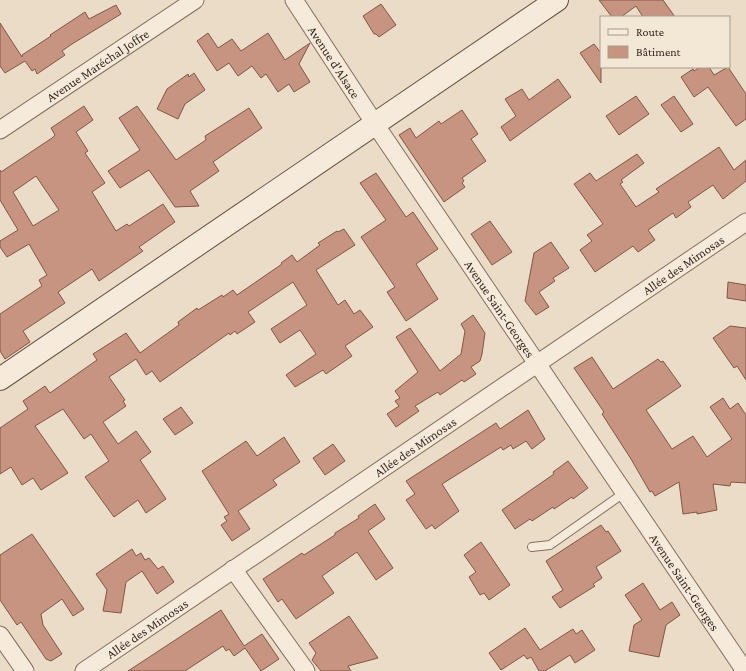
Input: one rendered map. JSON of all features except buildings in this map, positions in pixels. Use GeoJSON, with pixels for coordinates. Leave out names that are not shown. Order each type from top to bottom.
{"type":"FeatureCollection","features":[{"type":"Feature","properties":{"kind":"street","name":"Avenue Maréchal Joffre"},"geometry":{"type":"LineString","coordinates":[[0,130],[195,0]]}},
{"type":"Feature","properties":{"kind":"street","name":"Avenue d'Alsace"},"geometry":{"type":"LineString","coordinates":[[294,0],[375,124]]}},
{"type":"Feature","properties":{"kind":"street"},"geometry":{"type":"LineString","coordinates":[[0,379],[557,0]]}},
{"type":"Feature","properties":{"kind":"street","name":"Avenue Saint-Georges"},"geometry":{"type":"LineString","coordinates":[[375,124],[624,493],[745,668]]}},
{"type":"Feature","properties":{"kind":"street","name":"Allée des Mimosas"},"geometry":{"type":"LineString","coordinates":[[84,671],[746,222]]}},
{"type":"Feature","properties":{"kind":"street"},"geometry":{"type":"LineString","coordinates":[[233,569],[306,671]]}},
{"type":"Feature","properties":{"kind":"street"},"geometry":{"type":"LineString","coordinates":[[0,635],[25,671]]}},
{"type":"Feature","properties":{"kind":"street"},"geometry":{"type":"LineString","coordinates":[[726,671],[732,667],[745,668]]}},
{"type":"Feature","properties":{"kind":"lane"},"geometry":{"type":"LineString","coordinates":[[532,547],[550,545],[624,493]]}}]}
